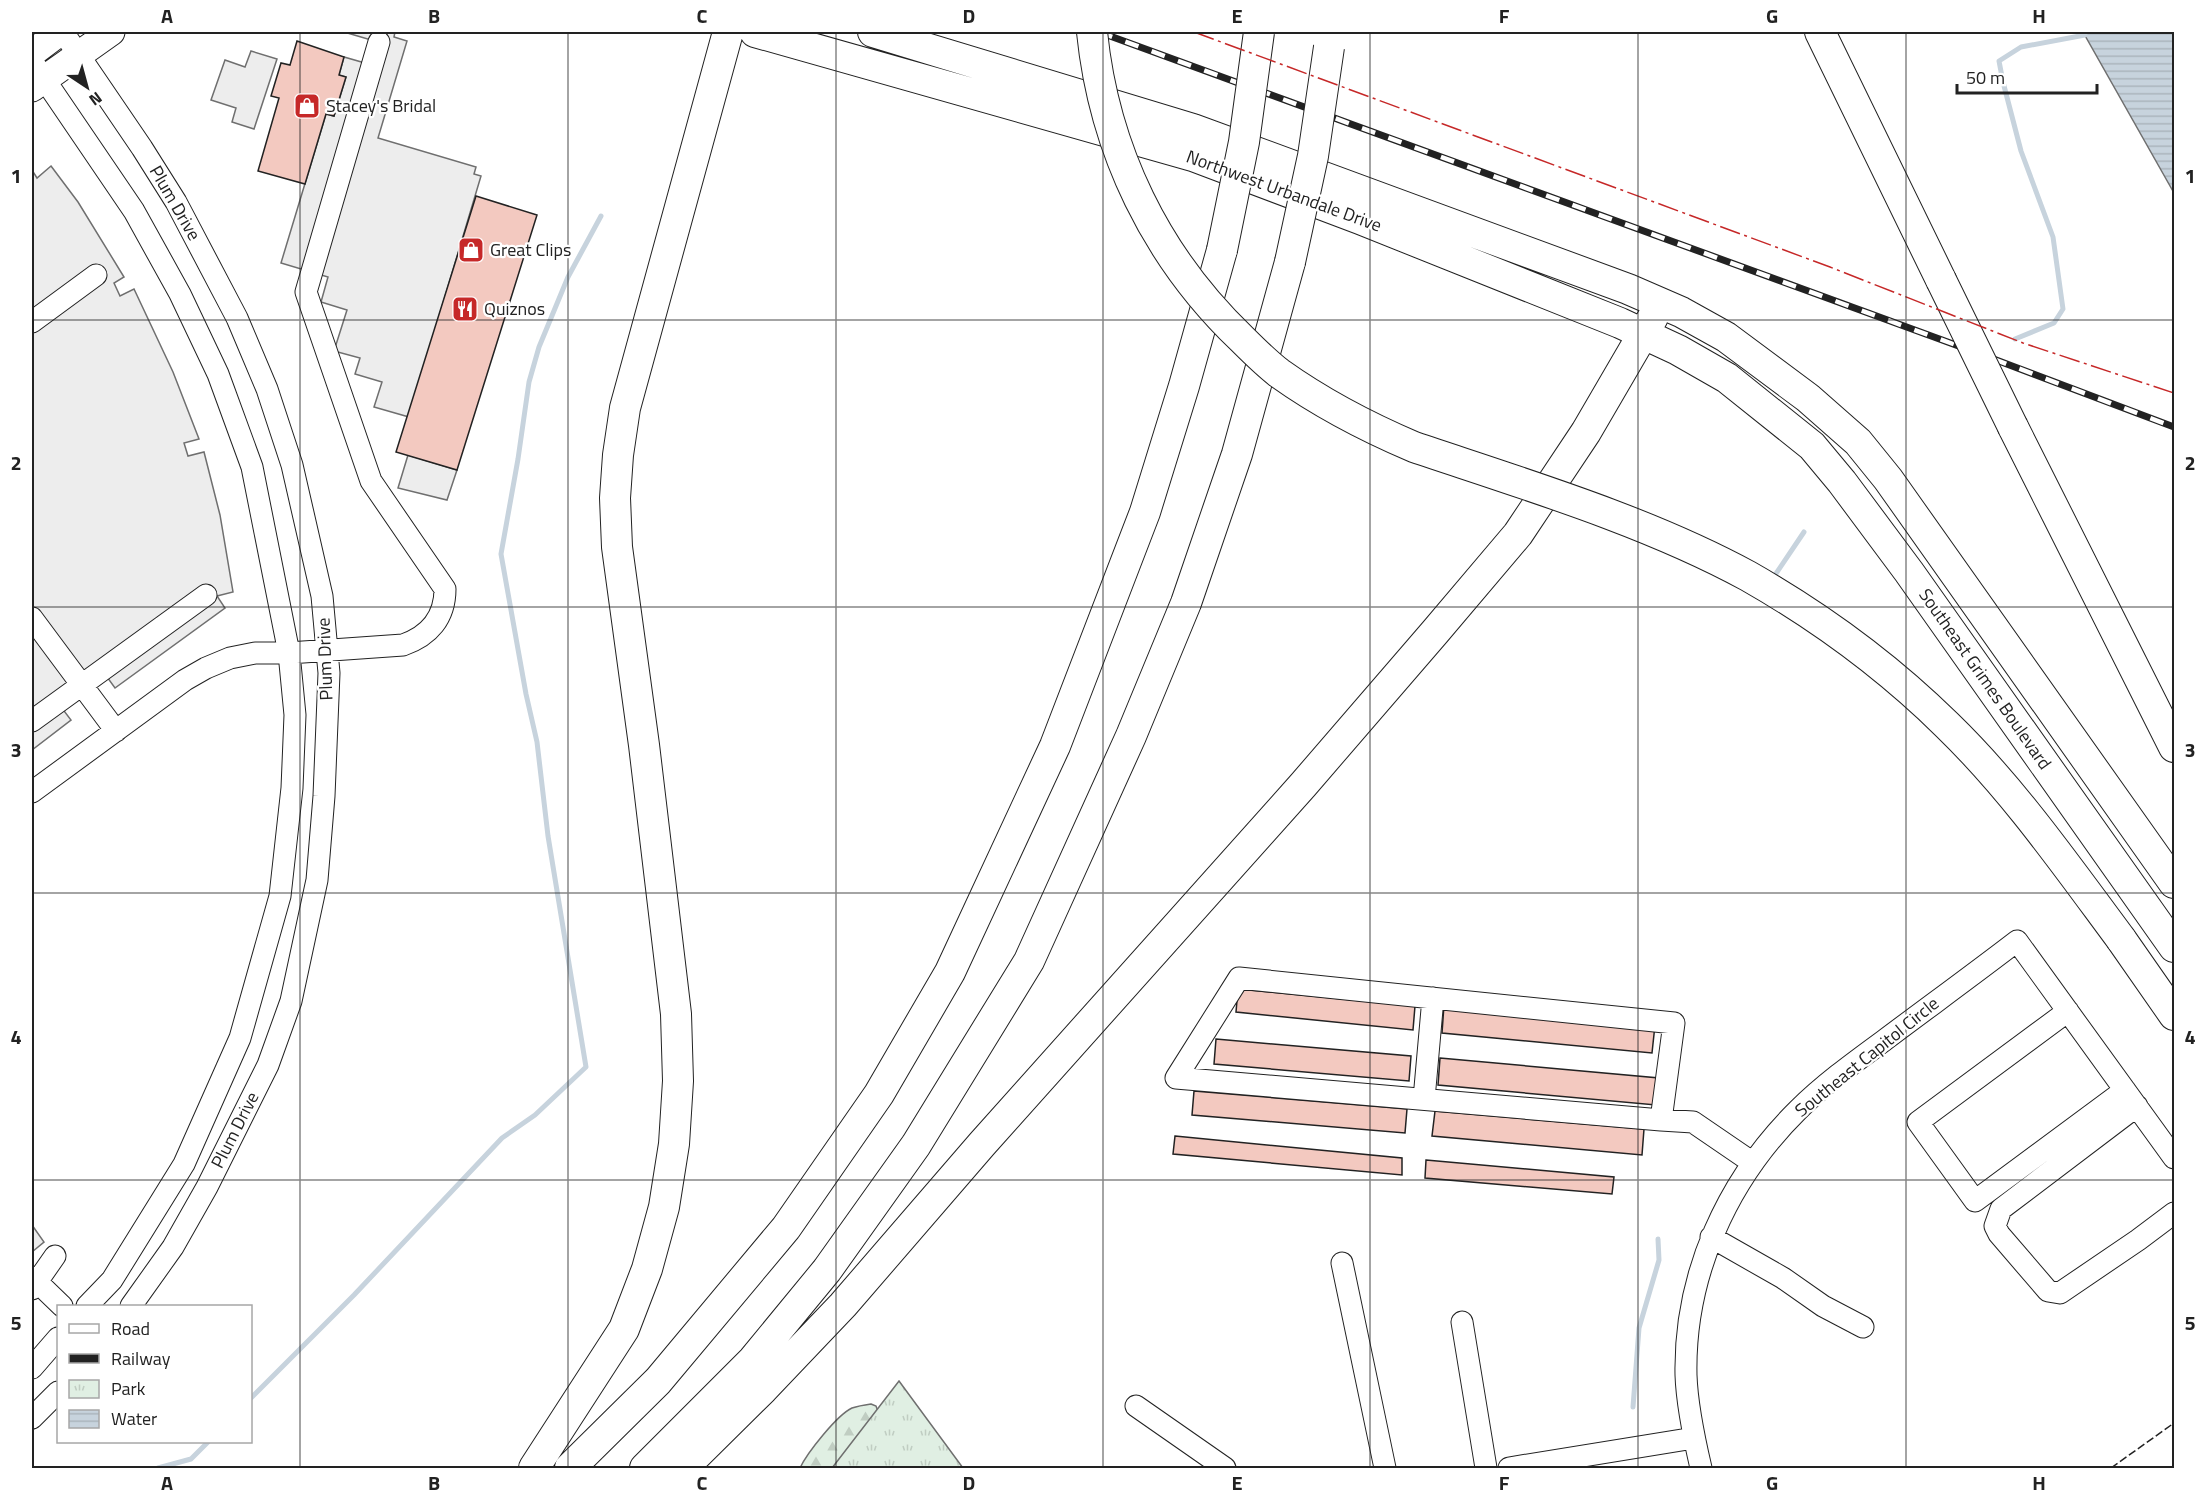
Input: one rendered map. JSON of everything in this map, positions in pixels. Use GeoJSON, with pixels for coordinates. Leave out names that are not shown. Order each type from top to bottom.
{"type":"FeatureCollection","features":[{"type":"Feature","properties":{"kind":"highway"},"geometry":{"type":"LineString","coordinates":[[534,1468],[624,1329],[647,1269],[664,1207],[674,1144],[678,1081],[676,1014],[646,757],[617,547],[615,498],[618,455],[626,408],[729,32]]}},
{"type":"Feature","properties":{"kind":"highway","name":"Northwest Urbandale Drive"},"geometry":{"type":"LineString","coordinates":[[755,32],[1193,156],[1360,219],[1644,334],[1678,350],[1727,378],[1783,422]]}},
{"type":"Feature","properties":{"kind":"highway","name":"Northwest Urbandale Drive"},"geometry":{"type":"LineString","coordinates":[[873,32],[1193,129],[1662,303],[1726,337],[1808,398]]}},
{"type":"Feature","properties":{"kind":"highway"},"geometry":{"type":"LineString","coordinates":[[1092,32],[1096,69],[1111,130],[1125,170],[1150,220],[1201,295],[1222,320],[1278,372],[1342,413],[1384,435],[1604,513],[1676,542],[1747,576],[1808,613],[1865,653],[1918,697],[1955,732],[2010,793],[2050,843],[2175,1015]]}},
{"type":"Feature","properties":{"kind":"highway"},"geometry":{"type":"LineString","coordinates":[[570,1468],[658,1381],[786,1228],[879,1094],[950,972],[1055,746],[1145,512],[1184,386],[1222,250],[1244,142],[1259,32]]}},
{"type":"Feature","properties":{"kind":"highway"},"geometry":{"type":"LineString","coordinates":[[1820,32],[2013,427],[2175,747]]}},
{"type":"Feature","properties":{"kind":"highway"},"geometry":{"type":"LineString","coordinates":[[645,1468],[753,1360],[827,1270],[916,1145],[1029,961],[1131,736],[1186,603],[1237,454],[1290,262],[1313,156],[1330,39]]}},
{"type":"Feature","properties":{"kind":"highway"},"geometry":{"type":"LineString","coordinates":[[683,1468],[843,1305],[982,1144],[1303,785],[1518,534],[1586,432],[1662,303]]}},
{"type":"Feature","properties":{"kind":"highway","name":"Southeast Grimes Boulevard"},"geometry":{"type":"LineString","coordinates":[[1808,398],[1857,442],[1888,479],[2175,883]]}},
{"type":"Feature","properties":{"kind":"highway","name":"Southeast Grimes Boulevard"},"geometry":{"type":"LineString","coordinates":[[1783,422],[1812,446],[1878,528],[2175,947]]}},
{"type":"Feature","properties":{"kind":"main road"},"geometry":{"type":"LineString","coordinates":[[32,52],[62,32]]}},
{"type":"Feature","properties":{"kind":"main road"},"geometry":{"type":"LineString","coordinates":[[35,76],[77,55],[111,32]]}},
{"type":"Feature","properties":{"kind":"street","name":"Plum Drive"},"geometry":{"type":"LineString","coordinates":[[62,32],[142,148],[176,202],[237,318],[292,465],[322,596],[328,650],[324,796],[317,880],[291,1001],[268,1065],[207,1187],[173,1247],[132,1305]]}},
{"type":"Feature","properties":{"kind":"street"},"geometry":{"type":"LineString","coordinates":[[32,792],[185,680],[206,668],[231,658],[255,653],[289,653],[402,645],[418,640],[430,630],[437,620],[445,600],[445,589],[376,492],[306,292],[379,42]]}},
{"type":"Feature","properties":{"kind":"street","name":"Plum Drive"},"geometry":{"type":"LineString","coordinates":[[35,76],[134,212],[180,294],[218,374],[252,467],[289,653],[295,715],[292,789],[280,896],[240,1038],[184,1164],[112,1280],[88,1305]]}},
{"type":"Feature","properties":{"kind":"street"},"geometry":{"type":"LineString","coordinates":[[32,322],[96,275]]}},
{"type":"Feature","properties":{"kind":"street"},"geometry":{"type":"LineString","coordinates":[[32,722],[206,595]]}},
{"type":"Feature","properties":{"kind":"street"},"geometry":{"type":"LineString","coordinates":[[32,618],[116,731]]}},
{"type":"Feature","properties":{"kind":"street","name":"Southeast Capitol Circle"},"geometry":{"type":"LineString","coordinates":[[1701,1468],[1689,1410],[1686,1375],[1691,1304],[1711,1237],[1726,1204],[1753,1163],[1798,1110],[1847,1068],[2017,941],[2068,1011]]}},
{"type":"Feature","properties":{"kind":"street"},"geometry":{"type":"LineString","coordinates":[[1661,1119],[1674,1023],[1239,978],[1176,1078],[1693,1122],[1753,1163]]}},
{"type":"Feature","properties":{"kind":"street"},"geometry":{"type":"LineString","coordinates":[[1424,1099],[1433,998]]}},
{"type":"Feature","properties":{"kind":"street"},"geometry":{"type":"LineString","coordinates":[[2131,1098],[1975,1201],[1918,1122],[2068,1011],[2175,1158]]}},
{"type":"Feature","properties":{"kind":"street"},"geometry":{"type":"LineString","coordinates":[[2131,1098],[2001,1209],[1995,1226],[1999,1234],[2048,1292],[2060,1293],[2175,1213]]}},
{"type":"Feature","properties":{"kind":"street"},"geometry":{"type":"LineString","coordinates":[[1711,1237],[1783,1278],[1823,1306],[1863,1327]]}},
{"type":"Feature","properties":{"kind":"street"},"geometry":{"type":"LineString","coordinates":[[55,1256],[33,1283],[61,1305]]}},
{"type":"Feature","properties":{"kind":"street"},"geometry":{"type":"LineString","coordinates":[[1342,1263],[1385,1468]]}},
{"type":"Feature","properties":{"kind":"street"},"geometry":{"type":"LineString","coordinates":[[1461,1322],[1486,1468]]}},
{"type":"Feature","properties":{"kind":"street"},"geometry":{"type":"LineString","coordinates":[[32,1368],[57,1339]]}},
{"type":"Feature","properties":{"kind":"street"},"geometry":{"type":"LineString","coordinates":[[32,1419],[57,1393]]}},
{"type":"Feature","properties":{"kind":"street"},"geometry":{"type":"LineString","coordinates":[[1136,1406],[1225,1468]]}},
{"type":"Feature","properties":{"kind":"street"},"geometry":{"type":"LineString","coordinates":[[1509,1468],[1694,1438]]}},
{"type":"Feature","properties":{"kind":"green space"},"geometry":{"type":"Polygon","coordinates":[[[899,1381],[963,1468],[832,1468],[899,1381]]]}},
{"type":"Feature","properties":{"kind":"green space"},"geometry":{"type":"Polygon","coordinates":[[[871,1404],[876,1406],[880,1417],[848,1468],[800,1468],[816,1444],[839,1418],[852,1408],[871,1404]]]}},
{"type":"Feature","properties":{"kind":"shaded area"},"geometry":{"type":"Polygon","coordinates":[[[344,32],[395,32],[394,37],[407,41],[378,138],[476,167],[474,174],[481,176],[409,417],[374,407],[382,382],[355,374],[360,358],[334,351],[347,310],[321,302],[328,277],[281,263],[326,114],[334,116],[346,77],[339,75],[344,57],[372,65],[378,42],[344,32]]]}},
{"type":"Feature","properties":{"kind":"shaded area"},"geometry":{"type":"Polygon","coordinates":[[[251,51],[277,59],[254,129],[232,122],[236,108],[211,100],[225,60],[245,67],[251,51]]]}},
{"type":"Feature","properties":{"kind":"shaded area"},"geometry":{"type":"Polygon","coordinates":[[[51,166],[78,202],[124,277],[114,283],[120,296],[134,289],[173,372],[199,439],[184,443],[188,456],[204,452],[220,515],[233,592],[217,596],[225,608],[115,688],[102,670],[58,703],[71,720],[32,750],[32,170],[37,178],[51,166]]]}},
{"type":"Feature","properties":{"kind":"shaded area"},"geometry":{"type":"Polygon","coordinates":[[[408,455],[457,470],[447,500],[398,488],[408,455]]]}},
{"type":"Feature","properties":{"kind":"shaded area"},"geometry":{"type":"Polygon","coordinates":[[[32,1225],[44,1242],[32,1252],[32,1225]]]}},
{"type":"Feature","properties":{"kind":"water"},"geometry":{"type":"Polygon","coordinates":[[[2083,32],[2174,32],[2174,193],[2083,32]]]}},
{"type":"Feature","properties":{"kind":"building","name":"Stacey's Bridal"},"geometry":{"type":"Polygon","coordinates":[[[297,41],[344,57],[339,75],[346,77],[334,116],[326,114],[305,184],[258,171],[279,98],[271,96],[281,63],[290,65],[297,41]]]}},
{"type":"Feature","properties":{"kind":"building"},"geometry":{"type":"Polygon","coordinates":[[[476,196],[537,215],[457,470],[396,452],[476,196]]]}},
{"type":"Feature","properties":{"kind":"building"},"geometry":{"type":"Polygon","coordinates":[[[1238,989],[1415,1006],[1413,1030],[1236,1012],[1238,989]]]}},
{"type":"Feature","properties":{"kind":"building"},"geometry":{"type":"Polygon","coordinates":[[[1444,1005],[1655,1025],[1652,1053],[1442,1033],[1444,1005]]]}},
{"type":"Feature","properties":{"kind":"building"},"geometry":{"type":"Polygon","coordinates":[[[1216,1039],[1411,1056],[1409,1081],[1214,1064],[1216,1039]]]}},
{"type":"Feature","properties":{"kind":"building"},"geometry":{"type":"Polygon","coordinates":[[[1440,1058],[1659,1078],[1656,1105],[1438,1085],[1440,1058]]]}},
{"type":"Feature","properties":{"kind":"building"},"geometry":{"type":"Polygon","coordinates":[[[1194,1091],[1407,1109],[1405,1133],[1192,1115],[1194,1091]]]}},
{"type":"Feature","properties":{"kind":"building"},"geometry":{"type":"Polygon","coordinates":[[[1435,1111],[1644,1129],[1642,1155],[1432,1136],[1435,1111]]]}},
{"type":"Feature","properties":{"kind":"building"},"geometry":{"type":"Polygon","coordinates":[[[1175,1136],[1402,1158],[1402,1175],[1173,1154],[1175,1136]]]}},
{"type":"Feature","properties":{"kind":"building"},"geometry":{"type":"Polygon","coordinates":[[[1426,1160],[1614,1177],[1612,1194],[1425,1178],[1426,1160]]]}},
{"type":"Feature","properties":{"kind":"waterway"},"geometry":{"type":"LineString","coordinates":[[2015,339],[2054,323],[2063,309],[2053,237],[2021,151],[1999,61],[2021,47],[2085,35]]}},
{"type":"Feature","properties":{"kind":"waterway"},"geometry":{"type":"LineString","coordinates":[[252,1397],[354,1295],[502,1138],[535,1115],[586,1067],[548,836],[537,742],[501,554],[529,382],[539,347],[568,277],[601,216]]}},
{"type":"Feature","properties":{"kind":"waterway"},"geometry":{"type":"LineString","coordinates":[[1771,581],[1804,532]]}},
{"type":"Feature","properties":{"kind":"waterway"},"geometry":{"type":"LineString","coordinates":[[1633,1407],[1639,1328],[1659,1260],[1658,1239]]}},
{"type":"Feature","properties":{"kind":"waterway"},"geometry":{"type":"LineString","coordinates":[[158,1468],[191,1459],[207,1443]]}},
{"type":"Feature","properties":{"kind":"railway"},"geometry":{"type":"LineString","coordinates":[[1099,32],[2174,427]]}},
{"type":"Feature","properties":{"kind":"fence"},"geometry":{"type":"LineString","coordinates":[[2111,1468],[2174,1423]]}},
{"type":"Feature","properties":{"kind":"power"},"geometry":{"type":"LineString","coordinates":[[1194,32],[1830,267],[2023,343],[2174,393]]}},
{"type":"Feature","properties":{"kind":"place","name":"Stacey's Bridal"},"geometry":{"type":"Point","coordinates":[307,106]}},
{"type":"Feature","properties":{"kind":"place","name":"Great Clips"},"geometry":{"type":"Point","coordinates":[471,250]}},
{"type":"Feature","properties":{"kind":"place","name":"Quiznos"},"geometry":{"type":"Point","coordinates":[465,309]}}]}
